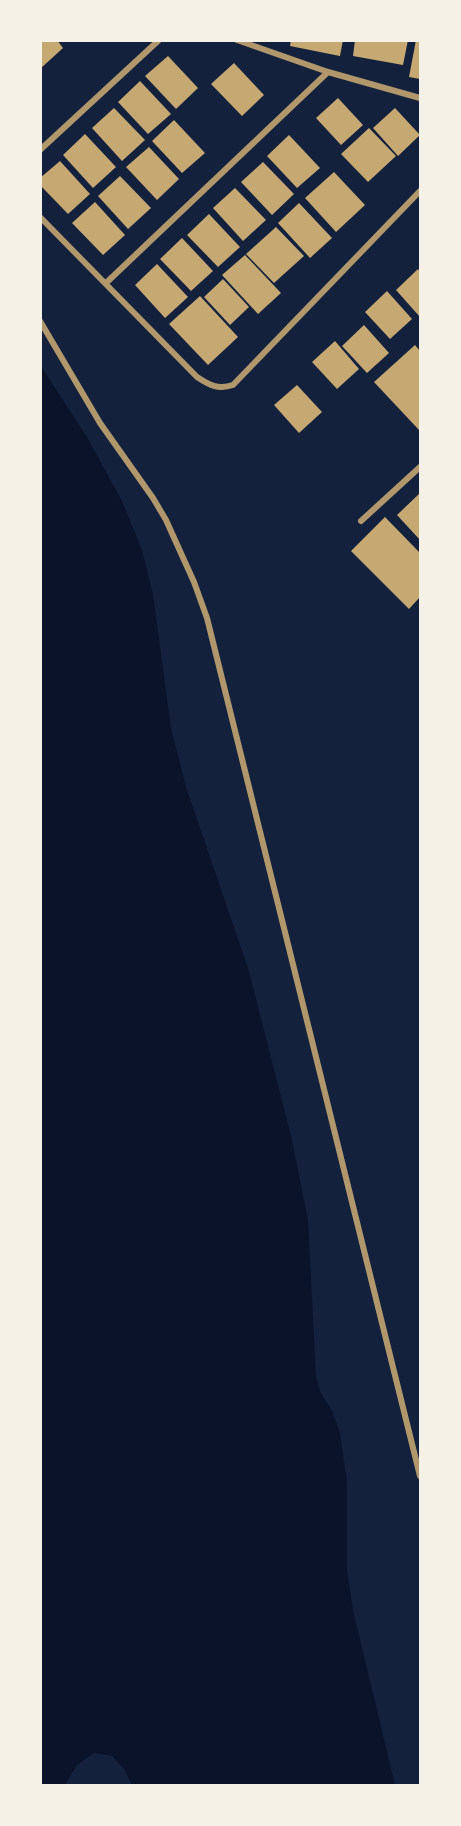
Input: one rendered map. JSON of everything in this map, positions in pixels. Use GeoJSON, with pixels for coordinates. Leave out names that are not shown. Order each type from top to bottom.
{"type":"FeatureCollection","features":[{"type":"Feature","properties":{"kind":"street"},"geometry":{"type":"LineString","coordinates":[[40,150],[159,40]]}},
{"type":"Feature","properties":{"kind":"street"},"geometry":{"type":"LineString","coordinates":[[237,40],[328,72],[420,98]]}},
{"type":"Feature","properties":{"kind":"street"},"geometry":{"type":"LineString","coordinates":[[106,283],[328,72]]}},
{"type":"Feature","properties":{"kind":"street"},"geometry":{"type":"LineString","coordinates":[[40,217],[197,377],[217,387],[226,387],[233,385],[420,191]]}},
{"type":"Feature","properties":{"kind":"street"},"geometry":{"type":"LineString","coordinates":[[40,321],[100,423],[166,520],[194,582],[207,618],[420,1476]]}},
{"type":"Feature","properties":{"kind":"street"},"geometry":{"type":"LineString","coordinates":[[361,521],[420,467]]}},
{"type":"Feature","properties":{"kind":"water"},"geometry":{"type":"Polygon","coordinates":[[[40,365],[87,437],[122,501],[142,550],[153,594],[171,728],[186,787],[249,971],[292,1140],[308,1220],[316,1377],[320,1391],[333,1413],[340,1433],[347,1482],[347,1570],[353,1610],[395,1785],[132,1785],[124,1769],[112,1756],[94,1753],[77,1765],[65,1785],[41,1785],[40,365]]]}},
{"type":"Feature","properties":{"kind":"building"},"geometry":{"type":"Polygon","coordinates":[[[40,40],[57,40],[63,48],[40,69],[40,40]]]}},
{"type":"Feature","properties":{"kind":"building"},"geometry":{"type":"Polygon","coordinates":[[[291,40],[343,40],[340,56],[290,46],[291,40]]]}},
{"type":"Feature","properties":{"kind":"building"},"geometry":{"type":"Polygon","coordinates":[[[355,40],[408,40],[403,65],[353,56],[355,40]]]}},
{"type":"Feature","properties":{"kind":"building"},"geometry":{"type":"Polygon","coordinates":[[[416,40],[420,40],[420,79],[409,77],[416,40]]]}},
{"type":"Feature","properties":{"kind":"building"},"geometry":{"type":"Polygon","coordinates":[[[168,56],[198,88],[176,109],[145,76],[168,56]]]}},
{"type":"Feature","properties":{"kind":"building"},"geometry":{"type":"Polygon","coordinates":[[[234,63],[264,95],[242,116],[211,84],[234,63]]]}},
{"type":"Feature","properties":{"kind":"building"},"geometry":{"type":"Polygon","coordinates":[[[140,81],[171,114],[148,134],[118,102],[140,81]]]}},
{"type":"Feature","properties":{"kind":"building"},"geometry":{"type":"Polygon","coordinates":[[[338,98],[363,125],[341,145],[316,118],[338,98]]]}},
{"type":"Feature","properties":{"kind":"building"},"geometry":{"type":"Polygon","coordinates":[[[114,108],[145,140],[122,161],[92,128],[114,108]]]}},
{"type":"Feature","properties":{"kind":"building"},"geometry":{"type":"Polygon","coordinates":[[[395,108],[420,135],[398,156],[373,128],[395,108]]]}},
{"type":"Feature","properties":{"kind":"building"},"geometry":{"type":"Polygon","coordinates":[[[174,120],[205,153],[182,173],[152,141],[174,120]]]}},
{"type":"Feature","properties":{"kind":"building"},"geometry":{"type":"Polygon","coordinates":[[[369,128],[396,156],[368,182],[341,154],[369,128]]]}},
{"type":"Feature","properties":{"kind":"building"},"geometry":{"type":"Polygon","coordinates":[[[85,134],[116,167],[93,188],[63,155],[85,134]]]}},
{"type":"Feature","properties":{"kind":"building"},"geometry":{"type":"Polygon","coordinates":[[[289,135],[320,168],[297,188],[267,156],[289,135]]]}},
{"type":"Feature","properties":{"kind":"building"},"geometry":{"type":"Polygon","coordinates":[[[149,147],[179,179],[157,200],[126,167],[149,147]]]}},
{"type":"Feature","properties":{"kind":"building"},"geometry":{"type":"Polygon","coordinates":[[[60,161],[90,194],[68,214],[40,185],[40,178],[60,161]]]}},
{"type":"Feature","properties":{"kind":"building"},"geometry":{"type":"Polygon","coordinates":[[[263,162],[294,194],[272,215],[241,182],[263,162]]]}},
{"type":"Feature","properties":{"kind":"building"},"geometry":{"type":"Polygon","coordinates":[[[334,172],[365,205],[336,232],[305,198],[334,172]]]}},
{"type":"Feature","properties":{"kind":"building"},"geometry":{"type":"Polygon","coordinates":[[[120,176],[151,208],[128,229],[98,196],[120,176]]]}},
{"type":"Feature","properties":{"kind":"building"},"geometry":{"type":"Polygon","coordinates":[[[235,188],[266,220],[243,241],[213,208],[235,188]]]}},
{"type":"Feature","properties":{"kind":"building"},"geometry":{"type":"Polygon","coordinates":[[[95,202],[125,235],[103,255],[72,223],[95,202]]]}},
{"type":"Feature","properties":{"kind":"building"},"geometry":{"type":"Polygon","coordinates":[[[299,203],[332,238],[310,258],[278,223],[299,203]]]}},
{"type":"Feature","properties":{"kind":"building"},"geometry":{"type":"Polygon","coordinates":[[[209,214],[240,247],[218,267],[187,235],[209,214]]]}},
{"type":"Feature","properties":{"kind":"building"},"geometry":{"type":"Polygon","coordinates":[[[276,227],[304,256],[274,283],[246,254],[276,227]]]}},
{"type":"Feature","properties":{"kind":"building"},"geometry":{"type":"Polygon","coordinates":[[[182,238],[213,271],[191,291],[160,259],[182,238]]]}},
{"type":"Feature","properties":{"kind":"building"},"geometry":{"type":"Polygon","coordinates":[[[245,255],[281,293],[258,314],[222,275],[245,255]]]}},
{"type":"Feature","properties":{"kind":"building"},"geometry":{"type":"Polygon","coordinates":[[[157,264],[188,297],[165,318],[135,285],[157,264]]]}},
{"type":"Feature","properties":{"kind":"building"},"geometry":{"type":"Polygon","coordinates":[[[418,269],[420,272],[420,317],[396,290],[418,269]]]}},
{"type":"Feature","properties":{"kind":"building"},"geometry":{"type":"Polygon","coordinates":[[[223,279],[249,307],[230,325],[204,297],[223,279]]]}},
{"type":"Feature","properties":{"kind":"building"},"geometry":{"type":"Polygon","coordinates":[[[387,291],[412,319],[390,339],[365,312],[387,291]]]}},
{"type":"Feature","properties":{"kind":"building"},"geometry":{"type":"Polygon","coordinates":[[[200,296],[238,337],[208,365],[169,324],[200,296]]]}},
{"type":"Feature","properties":{"kind":"building"},"geometry":{"type":"Polygon","coordinates":[[[364,325],[389,353],[367,373],[342,346],[364,325]]]}},
{"type":"Feature","properties":{"kind":"building"},"geometry":{"type":"Polygon","coordinates":[[[335,341],[359,369],[337,389],[312,362],[335,341]]]}},
{"type":"Feature","properties":{"kind":"building"},"geometry":{"type":"Polygon","coordinates":[[[415,345],[420,351],[419,430],[374,382],[415,345]]]}},
{"type":"Feature","properties":{"kind":"building"},"geometry":{"type":"Polygon","coordinates":[[[297,385],[322,412],[299,433],[274,405],[297,385]]]}},
{"type":"Feature","properties":{"kind":"building"},"geometry":{"type":"Polygon","coordinates":[[[420,493],[420,540],[397,515],[420,493]]]}},
{"type":"Feature","properties":{"kind":"building"},"geometry":{"type":"Polygon","coordinates":[[[385,517],[420,553],[420,597],[409,609],[351,551],[385,517]]]}}]}
